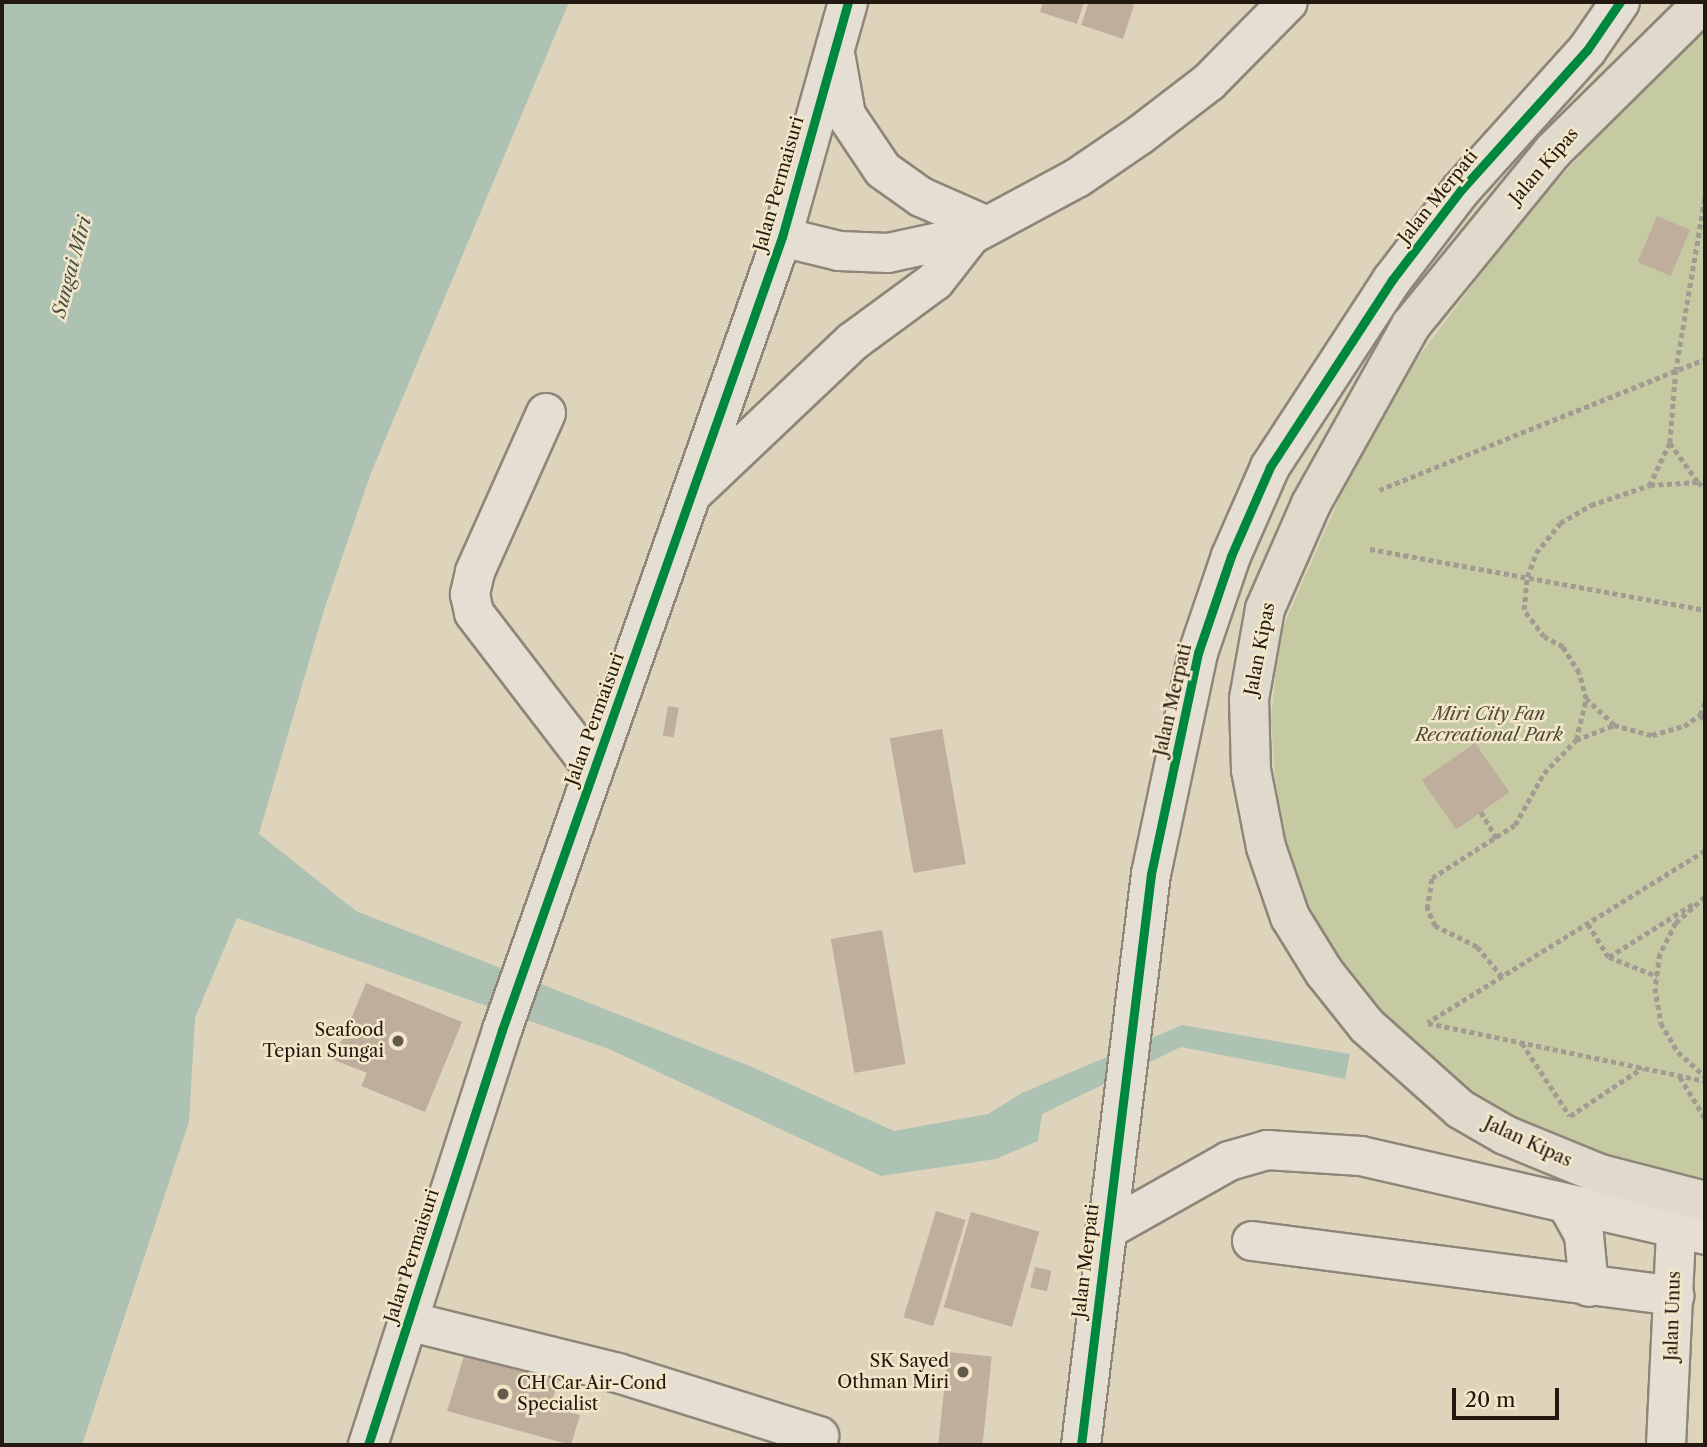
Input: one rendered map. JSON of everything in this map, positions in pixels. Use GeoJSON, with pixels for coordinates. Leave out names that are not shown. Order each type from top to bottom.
{"type":"FeatureCollection","features":[{"type":"Feature","properties":{"kind":"main road","name":"Jalan Kipas"},"geometry":{"type":"LineString","coordinates":[[1704,2],[1553,151],[1411,325],[1311,504],[1265,609],[1249,699],[1254,783],[1266,847],[1290,916],[1324,972],[1367,1026],[1460,1109],[1505,1135],[1600,1174],[1705,1201]]}},
{"type":"Feature","properties":{"kind":"street","name":"Jalan Permaisuri"},"geometry":{"type":"LineString","coordinates":[[368,1445],[502,1030],[782,237],[833,47],[848,2]]}},
{"type":"Feature","properties":{"kind":"street"},"geometry":{"type":"LineString","coordinates":[[782,237],[839,251],[888,253],[979,230],[1077,178],[1140,135],[1209,82],[1288,2]]}},
{"type":"Feature","properties":{"kind":"street","name":"Jalan Merpati"},"geometry":{"type":"LineString","coordinates":[[1081,1445],[1115,1141],[1151,874],[1198,653],[1231,556],[1270,467],[1392,280],[1460,191],[1587,50],[1620,2]]}},
{"type":"Feature","properties":{"kind":"street"},"geometry":{"type":"LineString","coordinates":[[833,47],[846,116],[883,170],[921,197],[979,230]]}},
{"type":"Feature","properties":{"kind":"street"},"geometry":{"type":"LineString","coordinates":[[692,494],[852,342],[935,281],[979,230]]}},
{"type":"Feature","properties":{"kind":"street"},"geometry":{"type":"LineString","coordinates":[[546,413],[475,572],[470,594],[474,613],[593,768]]}},
{"type":"Feature","properties":{"kind":"street"},"geometry":{"type":"LineString","coordinates":[[1105,1231],[1229,1161],[1267,1150],[1361,1156],[1568,1206],[1690,1232]]}},
{"type":"Feature","properties":{"kind":"street"},"geometry":{"type":"LineString","coordinates":[[1568,1206],[1584,1235],[1589,1287]]}},
{"type":"Feature","properties":{"kind":"street","name":"Jalan Unus"},"geometry":{"type":"LineString","coordinates":[[1666,1445],[1674,1296],[1690,1232]]}},
{"type":"Feature","properties":{"kind":"street"},"geometry":{"type":"LineString","coordinates":[[1252,1241],[1674,1296]]}},
{"type":"Feature","properties":{"kind":"street"},"geometry":{"type":"LineString","coordinates":[[408,1321],[618,1373],[818,1436]]}},
{"type":"Feature","properties":{"kind":"path"},"geometry":{"type":"LineString","coordinates":[[1650,485],[1670,443],[1676,370],[1705,199],[1705,158]]}},
{"type":"Feature","properties":{"kind":"path"},"geometry":{"type":"LineString","coordinates":[[1379,490],[1705,359]]}},
{"type":"Feature","properties":{"kind":"path"},"geometry":{"type":"LineString","coordinates":[[1670,443],[1705,488]]}},
{"type":"Feature","properties":{"kind":"path"},"geometry":{"type":"LineString","coordinates":[[1576,740],[1586,699],[1579,673],[1563,647],[1544,637],[1524,610],[1527,577],[1536,553],[1560,523],[1591,505],[1650,485],[1698,482]]}},
{"type":"Feature","properties":{"kind":"path"},"geometry":{"type":"LineString","coordinates":[[1370,549],[1705,610]]}},
{"type":"Feature","properties":{"kind":"path"},"geometry":{"type":"LineString","coordinates":[[1586,699],[1614,724],[1652,735],[1684,726],[1700,715],[1705,702]]}},
{"type":"Feature","properties":{"kind":"path"},"geometry":{"type":"LineString","coordinates":[[1700,715],[1705,721]]}},
{"type":"Feature","properties":{"kind":"path"},"geometry":{"type":"LineString","coordinates":[[1502,977],[1477,947],[1435,926],[1427,909],[1432,878],[1449,863],[1497,839],[1516,825],[1544,773],[1576,740],[1614,724]]}},
{"type":"Feature","properties":{"kind":"path"},"geometry":{"type":"LineString","coordinates":[[1481,812],[1497,839]]}},
{"type":"Feature","properties":{"kind":"path"},"geometry":{"type":"LineString","coordinates":[[1705,851],[1428,1023],[1679,1076],[1705,1078]]}},
{"type":"Feature","properties":{"kind":"path"},"geometry":{"type":"LineString","coordinates":[[1609,957],[1704,898]]}},
{"type":"Feature","properties":{"kind":"path"},"geometry":{"type":"LineString","coordinates":[[1704,898],[1676,923],[1660,954],[1657,976],[1661,1023],[1678,1052],[1705,1078]]}},
{"type":"Feature","properties":{"kind":"path"},"geometry":{"type":"LineString","coordinates":[[1588,924],[1609,957],[1657,976]]}},
{"type":"Feature","properties":{"kind":"path"},"geometry":{"type":"LineString","coordinates":[[1522,1042],[1570,1116],[1643,1068]]}},
{"type":"Feature","properties":{"kind":"path"},"geometry":{"type":"LineString","coordinates":[[1679,1076],[1705,1118]]}},
{"type":"Feature","properties":{"kind":"green space","name":"Miri City Fan Recreational Park"},"geometry":{"type":"Polygon","coordinates":[[[1705,31],[1705,1184],[1640,1167],[1514,1119],[1475,1093],[1361,992],[1335,962],[1292,884],[1278,812],[1271,721],[1279,636],[1361,449],[1393,391],[1520,222],[1641,88],[1705,31]]]}},
{"type":"Feature","properties":{"kind":"water","name":"Sungai Miri"},"geometry":{"type":"Polygon","coordinates":[[[2,2],[569,2],[371,473],[324,610],[259,834],[356,911],[752,1067],[894,1131],[988,1114],[1022,1093],[1182,1025],[1350,1054],[1345,1079],[1181,1047],[1042,1114],[1038,1141],[996,1159],[881,1176],[609,1049],[237,918],[195,1018],[189,1122],[82,1445],[2,1445],[2,2]]]}},
{"type":"Feature","properties":{"kind":"building"},"geometry":{"type":"Polygon","coordinates":[[[1043,2],[1084,2],[1077,24],[1040,12],[1043,2]]]}},
{"type":"Feature","properties":{"kind":"building"},"geometry":{"type":"Polygon","coordinates":[[[1089,2],[1135,2],[1123,39],[1081,25],[1089,2]]]}},
{"type":"Feature","properties":{"kind":"building"},"geometry":{"type":"Polygon","coordinates":[[[1657,216],[1690,230],[1671,276],[1637,262],[1657,216]]]}},
{"type":"Feature","properties":{"kind":"building"},"geometry":{"type":"Polygon","coordinates":[[[668,706],[679,708],[674,737],[663,736],[668,706]]]}},
{"type":"Feature","properties":{"kind":"building"},"geometry":{"type":"Polygon","coordinates":[[[942,729],[966,864],[914,873],[890,738],[942,729]]]}},
{"type":"Feature","properties":{"kind":"building"},"geometry":{"type":"Polygon","coordinates":[[[1475,743],[1509,792],[1456,829],[1422,780],[1475,743]]]}},
{"type":"Feature","properties":{"kind":"building"},"geometry":{"type":"Polygon","coordinates":[[[882,930],[906,1064],[854,1073],[831,939],[882,930]]]}},
{"type":"Feature","properties":{"kind":"building","name":"Seafood Tepian Sungai"},"geometry":{"type":"Polygon","coordinates":[[[366,983],[462,1022],[425,1112],[361,1086],[367,1073],[334,1060],[366,983]]]}},
{"type":"Feature","properties":{"kind":"building"},"geometry":{"type":"Polygon","coordinates":[[[936,1211],[966,1220],[933,1326],[904,1317],[936,1211]]]}},
{"type":"Feature","properties":{"kind":"building"},"geometry":{"type":"Polygon","coordinates":[[[971,1212],[1039,1232],[1012,1327],[944,1307],[971,1212]]]}},
{"type":"Feature","properties":{"kind":"building"},"geometry":{"type":"Polygon","coordinates":[[[1035,1267],[1052,1271],[1047,1291],[1030,1287],[1035,1267]]]}},
{"type":"Feature","properties":{"kind":"building"},"geometry":{"type":"Polygon","coordinates":[[[948,1352],[992,1357],[982,1445],[938,1445],[948,1352]]]}},
{"type":"Feature","properties":{"kind":"building","name":"CH Car Air-Cond Specialist"},"geometry":{"type":"Polygon","coordinates":[[[465,1353],[558,1381],[550,1407],[580,1415],[571,1445],[447,1411],[465,1353]]]}},
{"type":"Feature","properties":{"kind":"cycle path"},"geometry":{"type":"LineString","coordinates":[[368,1445],[502,1030],[782,237],[848,2]]}},
{"type":"Feature","properties":{"kind":"cycle path"},"geometry":{"type":"LineString","coordinates":[[1081,1445],[1151,874],[1198,653],[1231,556],[1270,467],[1392,280],[1460,191],[1587,50],[1620,2]]}},
{"type":"Feature","properties":{"kind":"place","name":"Seafood Tepian Sungai"},"geometry":{"type":"Point","coordinates":[398,1041]}},
{"type":"Feature","properties":{"kind":"place","name":"SK Sayed Othman Miri"},"geometry":{"type":"Point","coordinates":[963,1372]}},
{"type":"Feature","properties":{"kind":"place","name":"CH Car Air-Cond Specialist"},"geometry":{"type":"Point","coordinates":[503,1394]}}]}
